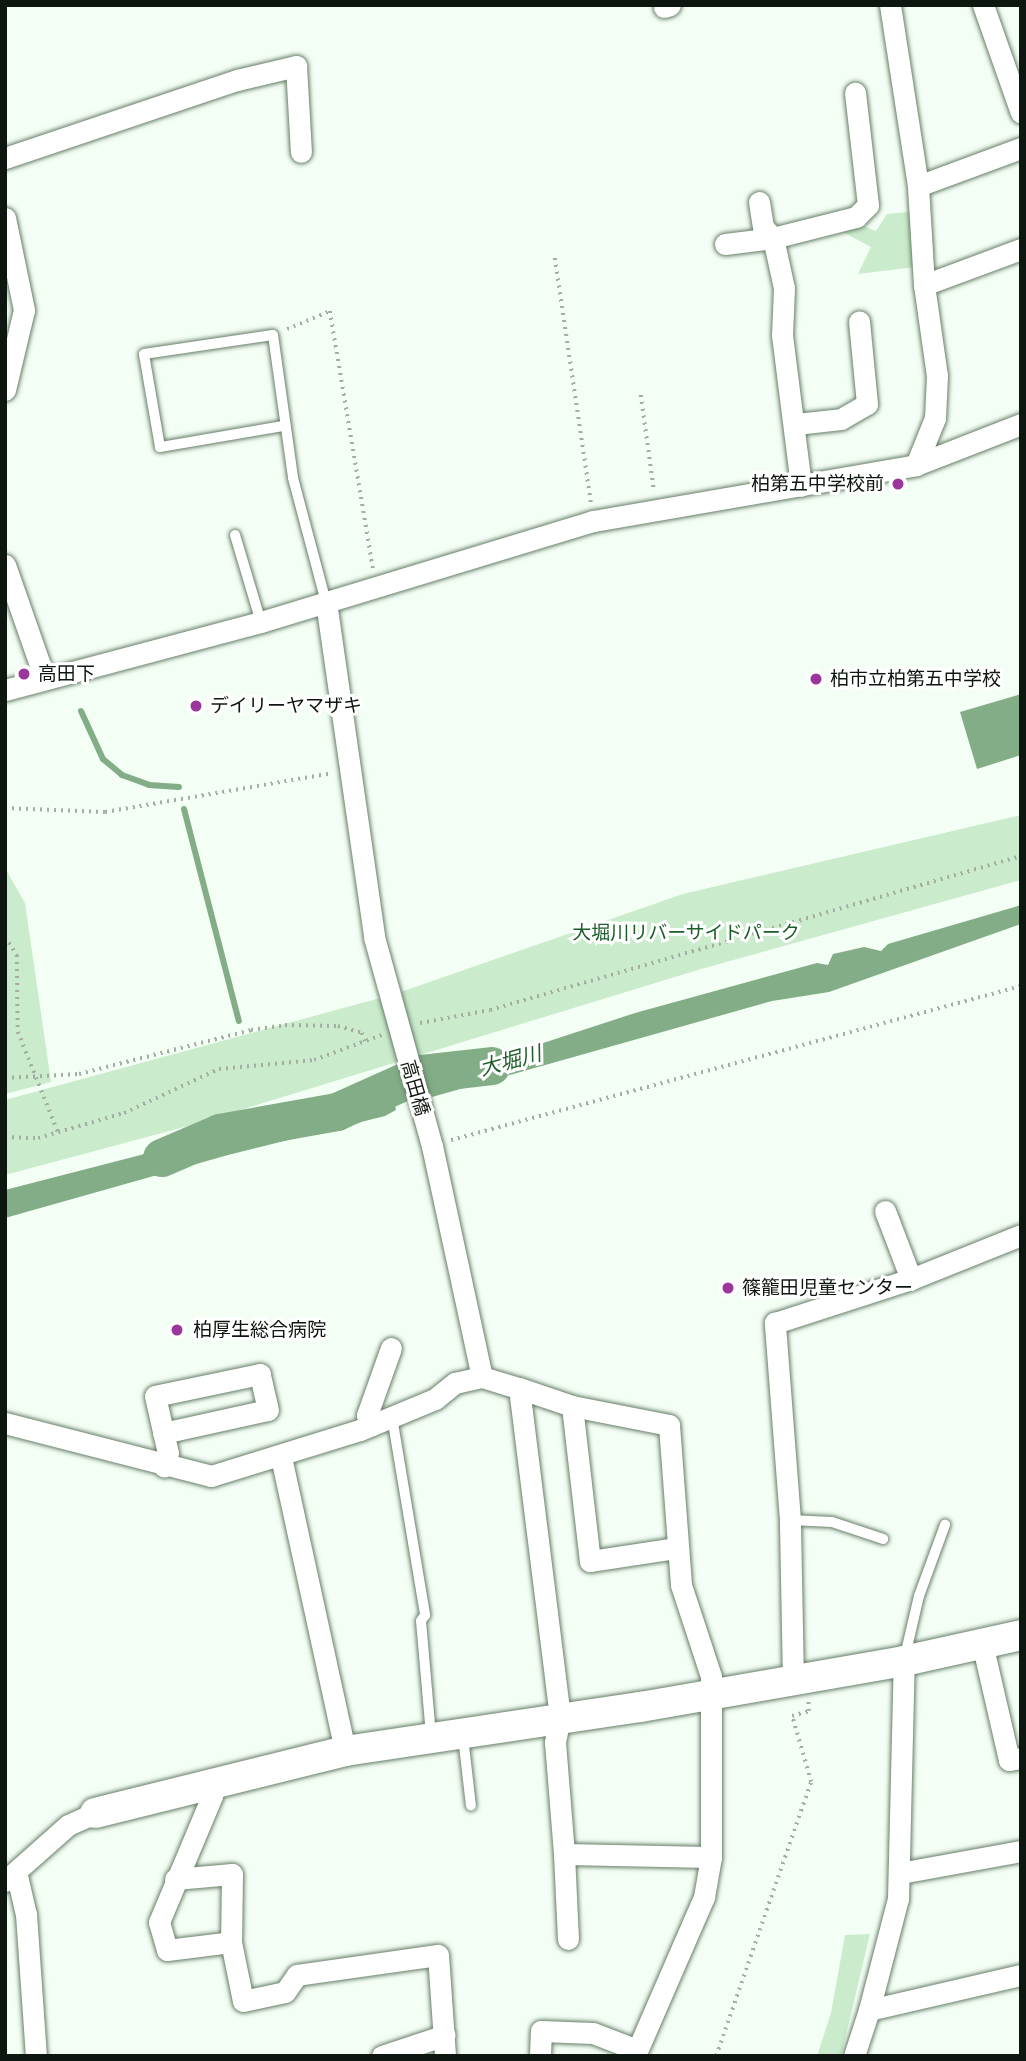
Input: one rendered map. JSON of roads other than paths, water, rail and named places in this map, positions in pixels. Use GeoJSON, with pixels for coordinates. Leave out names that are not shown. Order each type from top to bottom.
{"type":"FeatureCollection","features":[{"type":"Feature","properties":{"kind":"street"},"geometry":{"type":"LineString","coordinates":[[890,5],[918,186],[924,285],[937,376],[935,418],[916,465]]}},
{"type":"Feature","properties":{"kind":"street"},"geometry":{"type":"LineString","coordinates":[[983,5],[1021,113]]}},
{"type":"Feature","properties":{"kind":"street"},"geometry":{"type":"LineString","coordinates":[[5,158],[237,79],[296,66],[301,152]]}},
{"type":"Feature","properties":{"kind":"street"},"geometry":{"type":"LineString","coordinates":[[725,244],[773,237],[856,217],[868,205],[855,93]]}},
{"type":"Feature","properties":{"kind":"street"},"geometry":{"type":"LineString","coordinates":[[918,186],[1021,148]]}},
{"type":"Feature","properties":{"kind":"street"},"geometry":{"type":"LineString","coordinates":[[759,202],[763,227],[773,237],[784,288],[782,335],[796,425],[801,486]]}},
{"type":"Feature","properties":{"kind":"street"},"geometry":{"type":"LineString","coordinates":[[5,218],[24,310],[5,390]]}},
{"type":"Feature","properties":{"kind":"street"},"geometry":{"type":"LineString","coordinates":[[924,285],[1021,249]]}},
{"type":"Feature","properties":{"kind":"street"},"geometry":{"type":"LineString","coordinates":[[796,425],[841,419],[867,404],[859,321]]}},
{"type":"Feature","properties":{"kind":"street"},"geometry":{"type":"LineString","coordinates":[[5,690],[261,622],[593,521],[916,465],[1021,425]]}},
{"type":"Feature","properties":{"kind":"street"},"geometry":{"type":"LineString","coordinates":[[5,565],[45,679]]}},
{"type":"Feature","properties":{"kind":"street","name":"高田橋"},"geometry":{"type":"LineString","coordinates":[[326,602],[374,937],[432,1146],[482,1377]]}},
{"type":"Feature","properties":{"kind":"street"},"geometry":{"type":"LineString","coordinates":[[885,1211],[911,1279]]}},
{"type":"Feature","properties":{"kind":"street"},"geometry":{"type":"LineString","coordinates":[[793,1681],[790,1520],[775,1323],[911,1279],[1021,1235]]}},
{"type":"Feature","properties":{"kind":"street"},"geometry":{"type":"LineString","coordinates":[[372,1425],[367,1415],[391,1348]]}},
{"type":"Feature","properties":{"kind":"street"},"geometry":{"type":"LineString","coordinates":[[163,1433],[268,1410],[260,1374],[155,1396],[163,1433],[168,1453],[164,1466]]}},
{"type":"Feature","properties":{"kind":"street"},"geometry":{"type":"LineString","coordinates":[[5,1423],[164,1466],[212,1476],[281,1457],[372,1425],[435,1399],[455,1383],[482,1377],[572,1406],[670,1425],[676,1548],[681,1585],[710,1676],[711,1857],[704,1897],[636,2053],[593,2034],[541,2031],[540,2056]]}},
{"type":"Feature","properties":{"kind":"street"},"geometry":{"type":"LineString","coordinates":[[519,1388],[560,1718],[555,1742],[568,1939]]}},
{"type":"Feature","properties":{"kind":"street"},"geometry":{"type":"LineString","coordinates":[[572,1406],[590,1561],[676,1548]]}},
{"type":"Feature","properties":{"kind":"street"},"geometry":{"type":"LineString","coordinates":[[281,1457],[345,1751]]}},
{"type":"Feature","properties":{"kind":"street"},"geometry":{"type":"LineString","coordinates":[[8,1878],[68,1825],[95,1813],[345,1751],[430,1735],[560,1718],[793,1681],[904,1661],[1021,1635]]}},
{"type":"Feature","properties":{"kind":"street"},"geometry":{"type":"LineString","coordinates":[[982,1643],[1009,1760],[1021,1758]]}},
{"type":"Feature","properties":{"kind":"street"},"geometry":{"type":"LineString","coordinates":[[854,2056],[898,1899],[904,1661]]}},
{"type":"Feature","properties":{"kind":"street"},"geometry":{"type":"LineString","coordinates":[[209,1784],[212,1796],[174,1879],[159,1922],[167,1950],[231,1942]]}},
{"type":"Feature","properties":{"kind":"street"},"geometry":{"type":"LineString","coordinates":[[900,1873],[1021,1851]]}},
{"type":"Feature","properties":{"kind":"street"},"geometry":{"type":"LineString","coordinates":[[564,1854],[711,1857]]}},
{"type":"Feature","properties":{"kind":"street"},"geometry":{"type":"LineString","coordinates":[[174,1879],[232,1874],[231,1942],[243,2001],[285,1992],[297,1975],[438,1955],[445,2046],[382,2056]]}},
{"type":"Feature","properties":{"kind":"street"},"geometry":{"type":"LineString","coordinates":[[8,1878],[18,1880],[26,1913],[36,2056]]}},
{"type":"Feature","properties":{"kind":"street"},"geometry":{"type":"LineString","coordinates":[[869,2010],[1021,1975]]}},
{"type":"Feature","properties":{"kind":"lane"},"geometry":{"type":"LineString","coordinates":[[283,426],[160,447],[144,354],[273,335],[283,426],[326,602]]}},
{"type":"Feature","properties":{"kind":"lane"},"geometry":{"type":"LineString","coordinates":[[235,535],[261,622]]}},
{"type":"Feature","properties":{"kind":"lane"},"geometry":{"type":"LineString","coordinates":[[392,1417],[425,1615],[421,1621],[430,1735]]}},
{"type":"Feature","properties":{"kind":"lane"},"geometry":{"type":"LineString","coordinates":[[790,1520],[832,1522],[883,1539]]}},
{"type":"Feature","properties":{"kind":"lane"},"geometry":{"type":"LineString","coordinates":[[904,1661],[919,1596],[945,1525]]}},
{"type":"Feature","properties":{"kind":"lane"},"geometry":{"type":"LineString","coordinates":[[462,1731],[471,1807]]}},
{"type":"Feature","properties":{"kind":"water"},"geometry":{"type":"Polygon","coordinates":[[[1021,694],[1021,755],[977,769],[960,712],[1021,694]]]}},
{"type":"Feature","properties":{"kind":"water"},"geometry":{"type":"Polygon","coordinates":[[[1021,905],[1021,924],[829,992],[772,1001],[432,1097],[419,1076],[467,1068],[635,1013],[817,963],[828,965],[833,954],[864,947],[881,951],[888,944],[1021,905]]]}},
{"type":"Feature","properties":{"kind":"water"},"geometry":{"type":"Polygon","coordinates":[[[392,1090],[396,1110],[385,1116],[228,1155],[5,1218],[5,1190],[392,1090]]]}},
{"type":"Feature","properties":{"kind":"waterway"},"geometry":{"type":"LineString","coordinates":[[81,711],[103,759],[122,775],[149,785],[179,787]]}},
{"type":"Feature","properties":{"kind":"waterway"},"geometry":{"type":"LineString","coordinates":[[184,809],[239,1021]]}},
{"type":"Feature","properties":{"kind":"waterway","name":"大堀川"},"geometry":{"type":"LineString","coordinates":[[162,1158],[220,1133],[337,1112],[422,1074],[492,1066]]}},
{"type":"Feature","properties":{"kind":"place","name":"柏第五中学校前"},"geometry":{"type":"Point","coordinates":[898,484]}},
{"type":"Feature","properties":{"kind":"place","name":"高田下"},"geometry":{"type":"Point","coordinates":[24,674]}},
{"type":"Feature","properties":{"kind":"place","name":"柏市立柏第五中学校"},"geometry":{"type":"Point","coordinates":[816,679]}},
{"type":"Feature","properties":{"kind":"place","name":"デイリーヤマザキ"},"geometry":{"type":"Point","coordinates":[196,706]}},
{"type":"Feature","properties":{"kind":"place","name":"篠籠田児童センター"},"geometry":{"type":"Point","coordinates":[728,1288]}},
{"type":"Feature","properties":{"kind":"place","name":"柏厚生総合病院"},"geometry":{"type":"Point","coordinates":[177,1330]}},
{"type":"Feature","properties":{"kind":"park label","name":"大堀川リバーサイドパーク"},"geometry":{"type":"Point","coordinates":[686,933]}}]}
